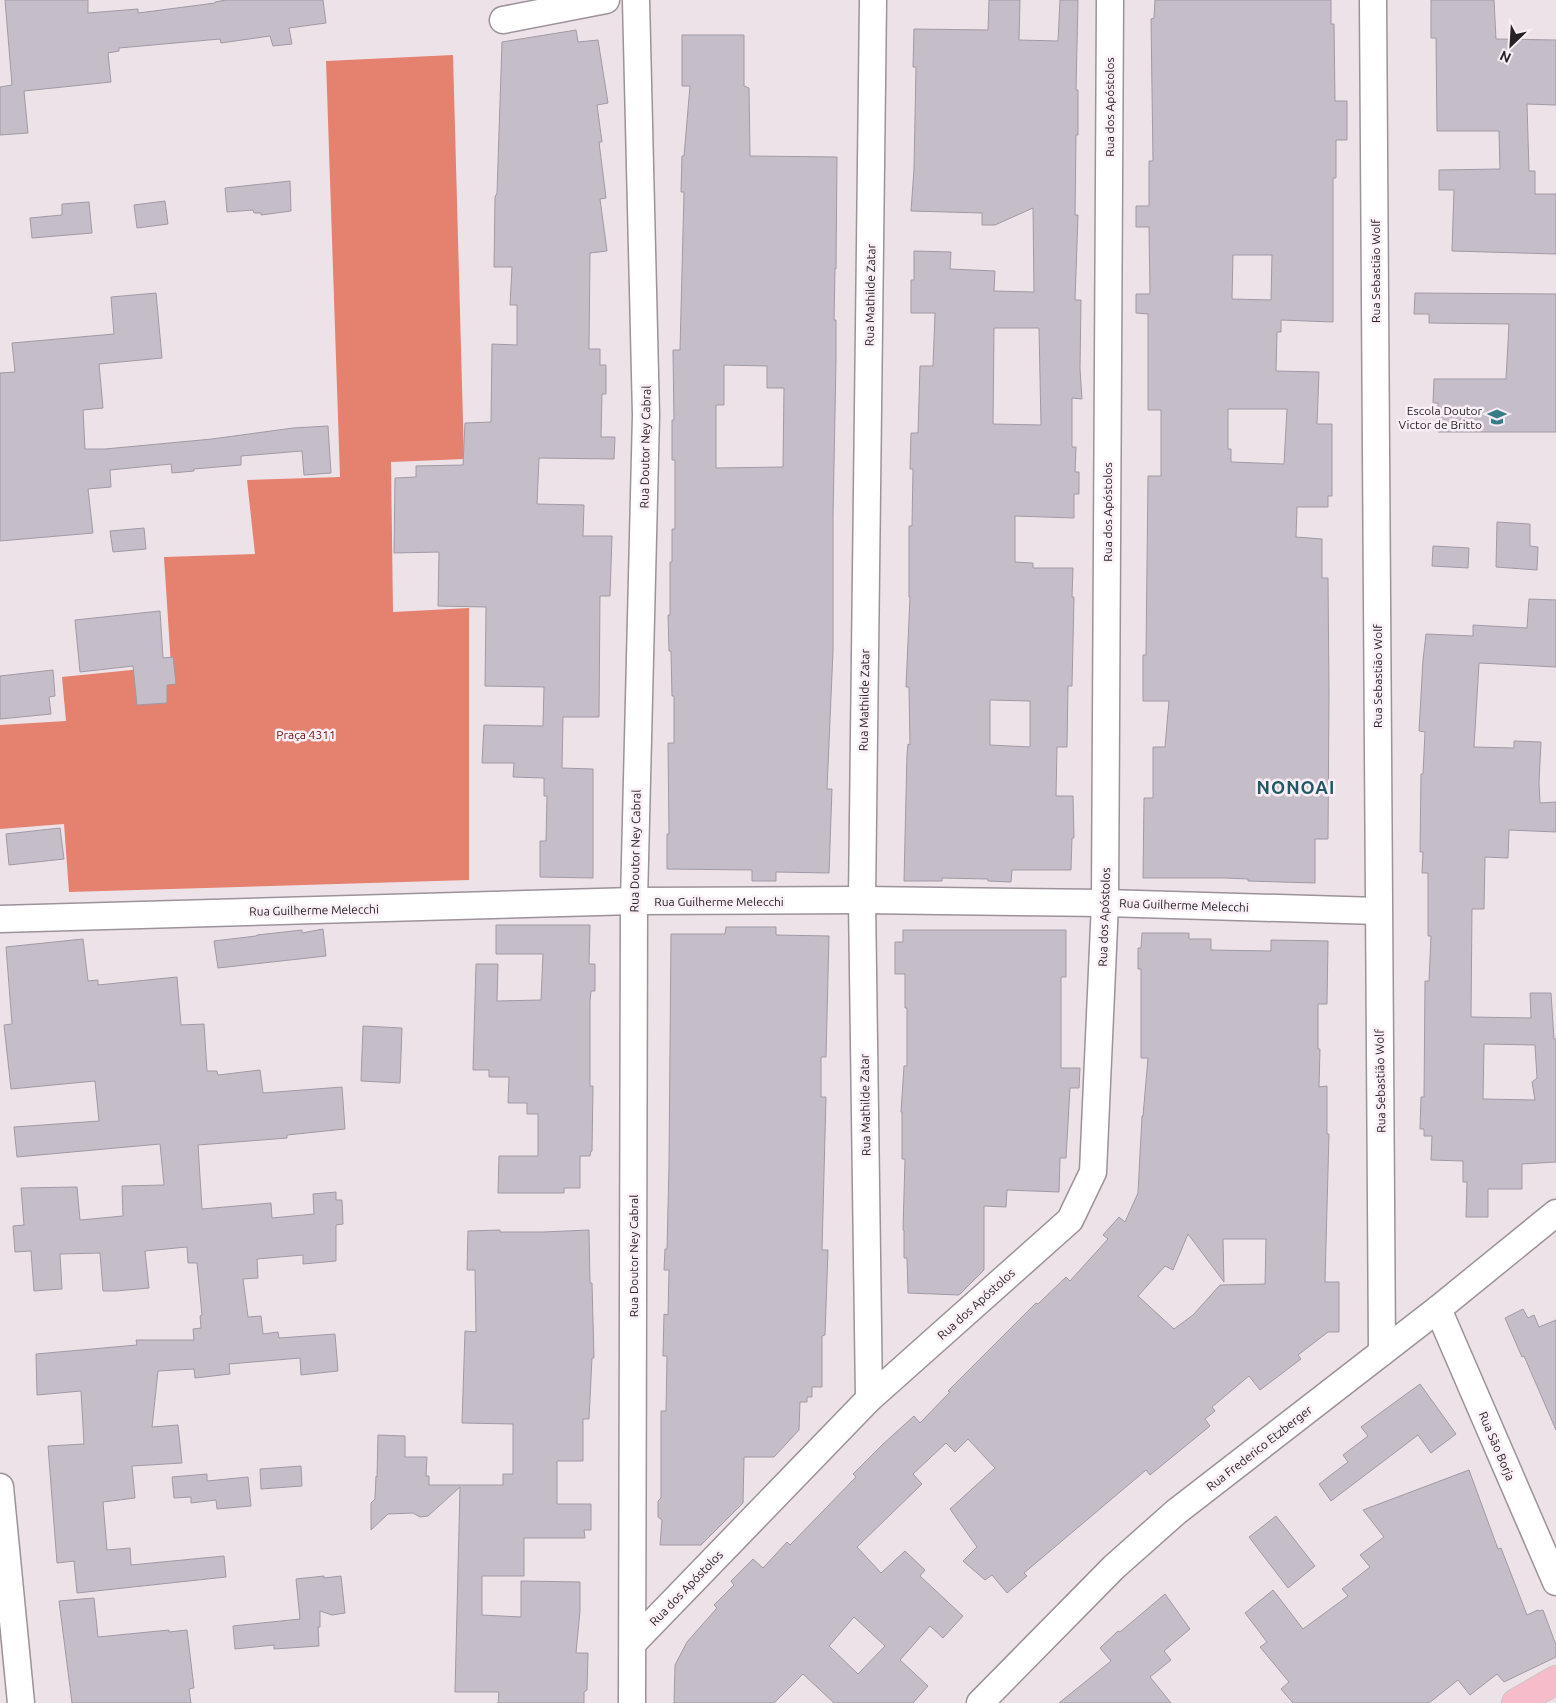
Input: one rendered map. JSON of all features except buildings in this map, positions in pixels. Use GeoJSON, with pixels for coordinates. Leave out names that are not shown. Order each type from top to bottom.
{"type":"FeatureCollection","features":[{"type":"Feature","properties":{"kind":"main road"},"geometry":{"type":"LineString","coordinates":[[1516,1703],[1556,1680]]}},
{"type":"Feature","properties":{"kind":"street"},"geometry":{"type":"LineString","coordinates":[[503,20],[606,0]]}},
{"type":"Feature","properties":{"kind":"street","name":"Rua Doutor Ney Cabral"},"geometry":{"type":"LineString","coordinates":[[632,1703],[634,901],[646,415],[636,0]]}},
{"type":"Feature","properties":{"kind":"street","name":"Rua Mathilde Zatar"},"geometry":{"type":"LineString","coordinates":[[869,1399],[862,900],[873,0]]}},
{"type":"Feature","properties":{"kind":"street","name":"Rua dos Apóstolos"},"geometry":{"type":"LineString","coordinates":[[632,1643],[869,1399],[1070,1220],[1093,1172],[1105,903],[1110,0]]}},
{"type":"Feature","properties":{"kind":"street","name":"Rua Sebastião Wolf"},"geometry":{"type":"LineString","coordinates":[[1374,0],[1382,1352]]}},
{"type":"Feature","properties":{"kind":"street","name":"Rua Guilherme Melecchi"},"geometry":{"type":"LineString","coordinates":[[0,919],[634,901],[862,900],[1105,903],[1378,910]]}},
{"type":"Feature","properties":{"kind":"street","name":"Rua Frederico Etzberger"},"geometry":{"type":"LineString","coordinates":[[980,1703],[1114,1567],[1162,1524],[1438,1309],[1556,1213]]}},
{"type":"Feature","properties":{"kind":"street","name":"Rua São Borja"},"geometry":{"type":"LineString","coordinates":[[1438,1309],[1556,1582]]}},
{"type":"Feature","properties":{"kind":"street"},"geometry":{"type":"LineString","coordinates":[[0,1487],[21,1703]]}},
{"type":"Feature","properties":{"kind":"green space","name":"Praça 4311"},"geometry":{"type":"Polygon","coordinates":[[[453,55],[464,459],[391,462],[393,612],[469,608],[469,880],[69,892],[64,824],[0,829],[0,725],[66,721],[62,677],[171,666],[164,557],[255,554],[247,480],[340,477],[326,61],[453,55]]]}},
{"type":"Feature","properties":{"kind":"place","name":"Escola Doutor Victor de Britto"},"geometry":{"type":"Point","coordinates":[1497,417]}},
{"type":"Feature","properties":{"kind":"district","name":"NONOAI"},"geometry":{"type":"Point","coordinates":[1296,787]}}]}
